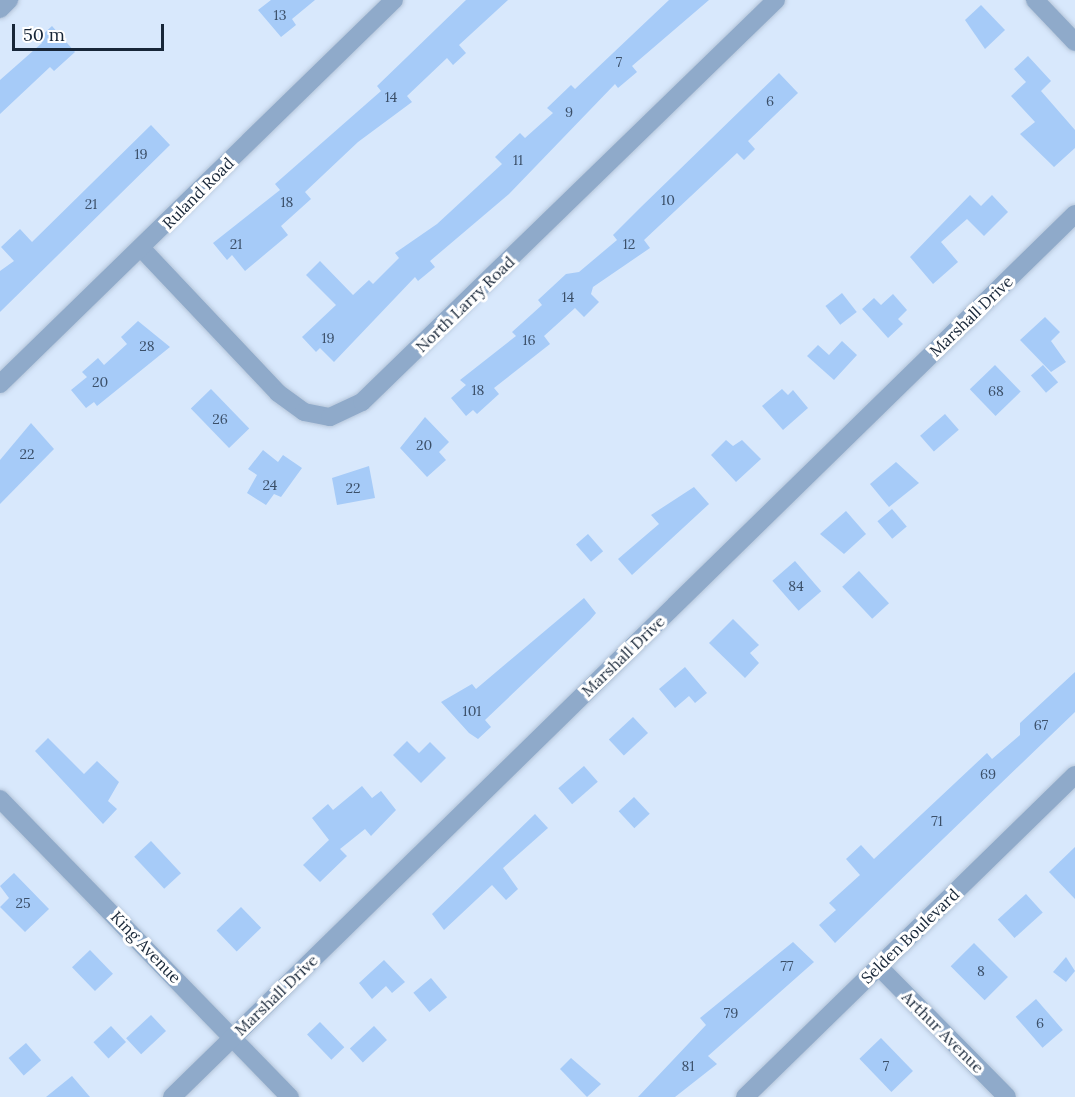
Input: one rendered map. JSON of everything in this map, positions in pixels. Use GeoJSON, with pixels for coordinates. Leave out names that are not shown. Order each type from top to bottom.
{"type":"FeatureCollection","features":[{"type":"Feature","properties":{"kind":"street"},"geometry":{"type":"LineString","coordinates":[[0,9],[9,0]]}},
{"type":"Feature","properties":{"kind":"street","name":"Ruland Road"},"geometry":{"type":"LineString","coordinates":[[0,384],[142,249],[394,0]]}},
{"type":"Feature","properties":{"kind":"street","name":"North Larry Road"},"geometry":{"type":"LineString","coordinates":[[142,249],[278,393],[304,412],[330,417],[370,394],[776,0]]}},
{"type":"Feature","properties":{"kind":"street"},"geometry":{"type":"LineString","coordinates":[[1035,0],[1075,42]]}},
{"type":"Feature","properties":{"kind":"street","name":"Marshall Drive"},"geometry":{"type":"LineString","coordinates":[[172,1097],[1075,214]]}},
{"type":"Feature","properties":{"kind":"street","name":"Selden Boulevard"},"geometry":{"type":"LineString","coordinates":[[745,1097],[1075,775]]}},
{"type":"Feature","properties":{"kind":"street","name":"King Avenue"},"geometry":{"type":"LineString","coordinates":[[0,799],[290,1097]]}},
{"type":"Feature","properties":{"kind":"street","name":"Arthur Avenue"},"geometry":{"type":"LineString","coordinates":[[879,967],[1007,1097]]}},
{"type":"Feature","properties":{"kind":"building"},"geometry":{"type":"Polygon","coordinates":[[[271,0],[315,0],[292,19],[296,25],[281,37],[258,10],[271,0]]]}},
{"type":"Feature","properties":{"kind":"building"},"geometry":{"type":"Polygon","coordinates":[[[466,0],[508,0],[459,45],[466,53],[453,65],[447,58],[407,96],[412,102],[358,142],[305,192],[311,199],[281,226],[288,235],[245,271],[232,255],[227,260],[213,243],[280,190],[275,184],[381,91],[377,86],[466,0]]]}},
{"type":"Feature","properties":{"kind":"building"},"geometry":{"type":"Polygon","coordinates":[[[669,0],[709,0],[632,66],[637,72],[618,88],[615,84],[509,194],[430,261],[435,267],[418,281],[415,277],[334,362],[320,348],[316,352],[302,337],[336,305],[306,275],[320,261],[353,295],[369,280],[373,284],[399,258],[395,253],[437,224],[502,164],[495,157],[520,133],[525,138],[553,113],[547,108],[571,85],[575,89],[669,0]]]}},
{"type":"Feature","properties":{"kind":"building"},"geometry":{"type":"Polygon","coordinates":[[[981,5],[1005,30],[985,49],[965,20],[981,5]]]}},
{"type":"Feature","properties":{"kind":"building"},"geometry":{"type":"Polygon","coordinates":[[[52,26],[75,52],[54,71],[50,67],[0,114],[0,80],[42,43],[38,39],[52,26]]]}},
{"type":"Feature","properties":{"kind":"building"},"geometry":{"type":"Polygon","coordinates":[[[1028,56],[1051,81],[1041,91],[1075,130],[1075,148],[1054,167],[1020,134],[1035,122],[1011,96],[1026,82],[1014,69],[1028,56]]]}},
{"type":"Feature","properties":{"kind":"building"},"geometry":{"type":"Polygon","coordinates":[[[779,73],[798,93],[748,141],[755,149],[744,160],[737,153],[644,240],[650,248],[593,287],[591,294],[599,302],[584,317],[575,308],[544,336],[550,344],[494,388],[499,394],[477,414],[473,410],[466,416],[451,398],[466,385],[460,380],[516,336],[512,332],[542,305],[538,300],[566,274],[579,272],[617,240],[613,235],[779,73]]]}},
{"type":"Feature","properties":{"kind":"building"},"geometry":{"type":"Polygon","coordinates":[[[151,125],[170,145],[0,312],[0,271],[14,261],[1,247],[20,229],[32,242],[151,125]]]}},
{"type":"Feature","properties":{"kind":"building"},"geometry":{"type":"Polygon","coordinates":[[[970,195],[981,206],[992,195],[1008,212],[984,236],[967,219],[941,242],[958,262],[933,284],[910,257],[970,195]]]}},
{"type":"Feature","properties":{"kind":"building"},"geometry":{"type":"Polygon","coordinates":[[[842,293],[857,312],[840,325],[825,306],[842,293]]]}},
{"type":"Feature","properties":{"kind":"building"},"geometry":{"type":"Polygon","coordinates":[[[893,294],[907,310],[898,319],[903,324],[888,338],[862,309],[874,298],[881,305],[893,294]]]}},
{"type":"Feature","properties":{"kind":"building"},"geometry":{"type":"Polygon","coordinates":[[[1045,317],[1060,332],[1051,341],[1066,362],[1051,372],[1020,340],[1045,317]]]}},
{"type":"Feature","properties":{"kind":"building"},"geometry":{"type":"Polygon","coordinates":[[[138,321],[170,347],[97,406],[94,402],[86,408],[71,390],[87,377],[82,372],[98,358],[104,365],[127,344],[121,337],[138,321]]]}},
{"type":"Feature","properties":{"kind":"building"},"geometry":{"type":"Polygon","coordinates":[[[842,341],[857,355],[834,380],[807,356],[818,345],[829,355],[842,341]]]}},
{"type":"Feature","properties":{"kind":"building"},"geometry":{"type":"Polygon","coordinates":[[[995,365],[1021,392],[996,416],[970,389],[995,365]]]}},
{"type":"Feature","properties":{"kind":"building"},"geometry":{"type":"Polygon","coordinates":[[[1043,365],[1058,382],[1046,393],[1031,375],[1043,365]]]}},
{"type":"Feature","properties":{"kind":"building"},"geometry":{"type":"Polygon","coordinates":[[[211,389],[249,429],[229,448],[191,408],[211,389]]]}},
{"type":"Feature","properties":{"kind":"building"},"geometry":{"type":"Polygon","coordinates":[[[782,389],[788,395],[793,390],[808,408],[783,430],[762,406],[782,389]]]}},
{"type":"Feature","properties":{"kind":"building"},"geometry":{"type":"Polygon","coordinates":[[[945,414],[959,430],[934,451],[920,436],[945,414]]]}},
{"type":"Feature","properties":{"kind":"building"},"geometry":{"type":"Polygon","coordinates":[[[425,417],[449,442],[439,452],[446,460],[427,477],[400,448],[425,417]]]}},
{"type":"Feature","properties":{"kind":"building"},"geometry":{"type":"Polygon","coordinates":[[[31,423],[54,449],[0,504],[0,460],[31,423]]]}},
{"type":"Feature","properties":{"kind":"building"},"geometry":{"type":"Polygon","coordinates":[[[726,440],[733,446],[742,440],[761,459],[736,482],[711,455],[726,440]]]}},
{"type":"Feature","properties":{"kind":"building"},"geometry":{"type":"Polygon","coordinates":[[[263,450],[278,462],[283,455],[302,468],[281,497],[274,494],[266,505],[247,493],[257,475],[248,469],[263,450]]]}},
{"type":"Feature","properties":{"kind":"building"},"geometry":{"type":"Polygon","coordinates":[[[896,462],[919,483],[889,507],[870,484],[896,462]]]}},
{"type":"Feature","properties":{"kind":"building"},"geometry":{"type":"Polygon","coordinates":[[[369,466],[375,498],[337,505],[332,478],[369,466]]]}},
{"type":"Feature","properties":{"kind":"building"},"geometry":{"type":"Polygon","coordinates":[[[694,487],[709,504],[632,575],[618,559],[659,524],[651,515],[694,487]]]}},
{"type":"Feature","properties":{"kind":"building"},"geometry":{"type":"Polygon","coordinates":[[[892,509],[907,527],[892,539],[877,521],[892,509]]]}},
{"type":"Feature","properties":{"kind":"building"},"geometry":{"type":"Polygon","coordinates":[[[846,511],[866,534],[844,554],[820,534],[846,511]]]}},
{"type":"Feature","properties":{"kind":"building"},"geometry":{"type":"Polygon","coordinates":[[[588,534],[603,551],[591,562],[576,544],[588,534]]]}},
{"type":"Feature","properties":{"kind":"building"},"geometry":{"type":"Polygon","coordinates":[[[795,561],[821,591],[799,611],[772,581],[795,561]]]}},
{"type":"Feature","properties":{"kind":"building"},"geometry":{"type":"Polygon","coordinates":[[[859,571],[889,603],[872,619],[842,587],[859,571]]]}},
{"type":"Feature","properties":{"kind":"building"},"geometry":{"type":"Polygon","coordinates":[[[584,598],[596,613],[485,720],[491,727],[478,739],[469,733],[441,702],[472,684],[476,689],[584,598]]]}},
{"type":"Feature","properties":{"kind":"building"},"geometry":{"type":"Polygon","coordinates":[[[733,619],[759,645],[750,653],[759,663],[745,678],[709,643],[733,619]]]}},
{"type":"Feature","properties":{"kind":"building"},"geometry":{"type":"Polygon","coordinates":[[[685,667],[707,693],[695,703],[689,696],[675,708],[659,689],[685,667]]]}},
{"type":"Feature","properties":{"kind":"building"},"geometry":{"type":"Polygon","coordinates":[[[1075,672],[1075,712],[835,943],[819,925],[836,910],[829,903],[860,875],[846,859],[861,845],[874,859],[987,753],[992,759],[1020,735],[1020,723],[1075,672]]]}},
{"type":"Feature","properties":{"kind":"building"},"geometry":{"type":"Polygon","coordinates":[[[633,717],[648,733],[624,756],[609,740],[633,717]]]}},
{"type":"Feature","properties":{"kind":"building"},"geometry":{"type":"Polygon","coordinates":[[[48,738],[84,774],[97,761],[119,782],[108,801],[117,809],[103,824],[35,751],[48,738]]]}},
{"type":"Feature","properties":{"kind":"building"},"geometry":{"type":"Polygon","coordinates":[[[407,741],[419,753],[430,742],[446,758],[421,783],[393,755],[407,741]]]}},
{"type":"Feature","properties":{"kind":"building"},"geometry":{"type":"Polygon","coordinates":[[[584,766],[598,782],[572,804],[558,788],[584,766]]]}},
{"type":"Feature","properties":{"kind":"building"},"geometry":{"type":"Polygon","coordinates":[[[362,786],[372,798],[381,791],[396,810],[371,836],[365,829],[340,849],[347,856],[320,882],[303,865],[329,840],[312,818],[328,804],[333,810],[362,786]]]}},
{"type":"Feature","properties":{"kind":"building"},"geometry":{"type":"Polygon","coordinates":[[[634,797],[650,814],[634,828],[619,811],[634,797]]]}},
{"type":"Feature","properties":{"kind":"building"},"geometry":{"type":"Polygon","coordinates":[[[535,814],[548,828],[503,868],[518,889],[506,900],[492,885],[444,930],[432,914],[535,814]]]}},
{"type":"Feature","properties":{"kind":"building"},"geometry":{"type":"Polygon","coordinates":[[[151,841],[181,873],[164,889],[134,857],[151,841]]]}},
{"type":"Feature","properties":{"kind":"building"},"geometry":{"type":"Polygon","coordinates":[[[1075,847],[1075,899],[1049,872],[1075,847]]]}},
{"type":"Feature","properties":{"kind":"building"},"geometry":{"type":"Polygon","coordinates":[[[14,873],[49,909],[25,932],[0,907],[9,898],[0,886],[14,873]]]}},
{"type":"Feature","properties":{"kind":"building"},"geometry":{"type":"Polygon","coordinates":[[[1026,894],[1043,913],[1014,938],[998,919],[1026,894]]]}},
{"type":"Feature","properties":{"kind":"building"},"geometry":{"type":"Polygon","coordinates":[[[241,907],[261,928],[237,951],[217,931],[241,907]]]}},
{"type":"Feature","properties":{"kind":"building"},"geometry":{"type":"Polygon","coordinates":[[[793,942],[814,962],[708,1056],[717,1064],[675,1097],[638,1097],[706,1025],[700,1018],[793,942]]]}},
{"type":"Feature","properties":{"kind":"building"},"geometry":{"type":"Polygon","coordinates":[[[974,943],[1008,977],[985,1000],[951,966],[974,943]]]}},
{"type":"Feature","properties":{"kind":"building"},"geometry":{"type":"Polygon","coordinates":[[[90,950],[113,974],[95,991],[72,967],[90,950]]]}},
{"type":"Feature","properties":{"kind":"building"},"geometry":{"type":"Polygon","coordinates":[[[1066,957],[1075,971],[1066,982],[1053,972],[1066,957]]]}},
{"type":"Feature","properties":{"kind":"building"},"geometry":{"type":"Polygon","coordinates":[[[384,960],[405,982],[392,993],[386,986],[372,999],[359,983],[384,960]]]}},
{"type":"Feature","properties":{"kind":"building"},"geometry":{"type":"Polygon","coordinates":[[[431,978],[447,997],[429,1012],[413,993],[431,978]]]}},
{"type":"Feature","properties":{"kind":"building"},"geometry":{"type":"Polygon","coordinates":[[[1036,999],[1063,1030],[1043,1048],[1016,1017],[1036,999]]]}},
{"type":"Feature","properties":{"kind":"building"},"geometry":{"type":"Polygon","coordinates":[[[151,1015],[166,1031],[141,1054],[126,1038],[151,1015]]]}},
{"type":"Feature","properties":{"kind":"building"},"geometry":{"type":"Polygon","coordinates":[[[320,1022],[344,1047],[331,1060],[307,1035],[320,1022]]]}},
{"type":"Feature","properties":{"kind":"building"},"geometry":{"type":"Polygon","coordinates":[[[111,1026],[126,1042],[108,1058],[93,1042],[111,1026]]]}},
{"type":"Feature","properties":{"kind":"building"},"geometry":{"type":"Polygon","coordinates":[[[374,1026],[387,1040],[363,1062],[350,1049],[374,1026]]]}},
{"type":"Feature","properties":{"kind":"building"},"geometry":{"type":"Polygon","coordinates":[[[881,1038],[913,1071],[891,1092],[859,1059],[881,1038]]]}},
{"type":"Feature","properties":{"kind":"building"},"geometry":{"type":"Polygon","coordinates":[[[26,1043],[41,1060],[24,1075],[9,1058],[26,1043]]]}},
{"type":"Feature","properties":{"kind":"building"},"geometry":{"type":"Polygon","coordinates":[[[571,1058],[601,1084],[587,1097],[560,1069],[571,1058]]]}},
{"type":"Feature","properties":{"kind":"building"},"geometry":{"type":"Polygon","coordinates":[[[72,1076],[90,1097],[46,1097],[72,1076]]]}}]}
